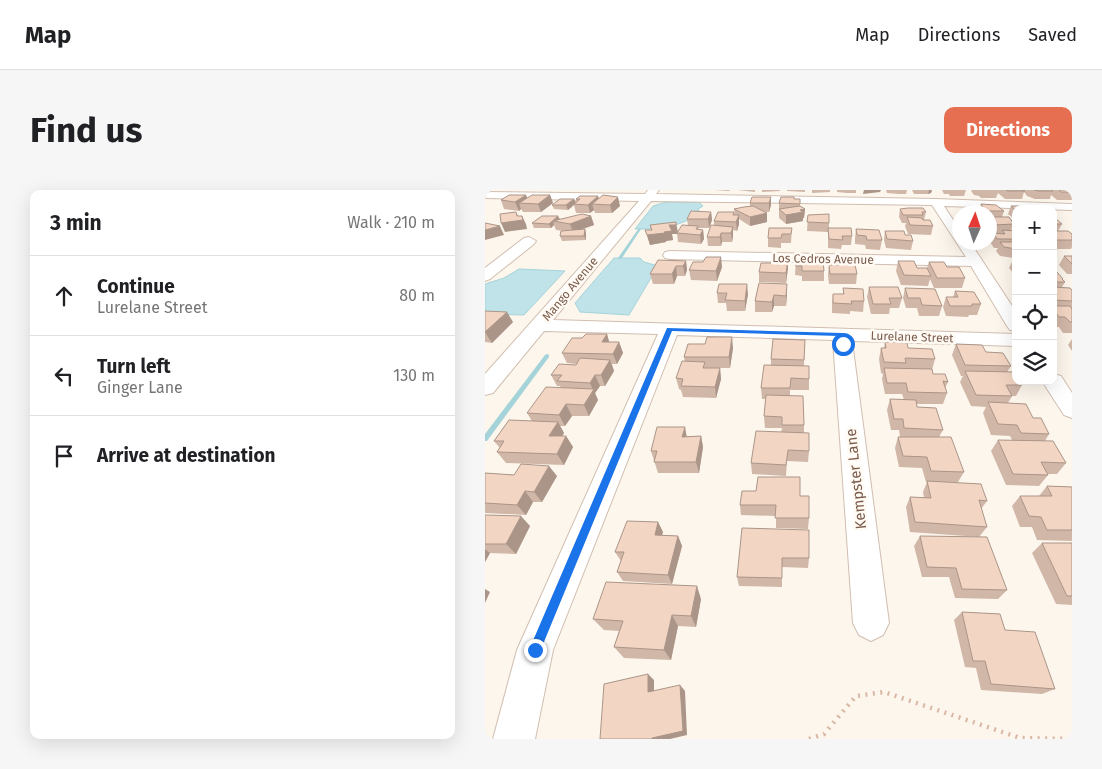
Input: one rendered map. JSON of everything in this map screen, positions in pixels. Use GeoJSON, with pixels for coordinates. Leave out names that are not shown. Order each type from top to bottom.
{"type":"FeatureCollection","features":[{"type":"Feature","properties":{"kind":"street"},"geometry":{"type":"LineString","coordinates":[[485,194],[651,194],[829,206],[936,202],[1012,205]]}},
{"type":"Feature","properties":{"kind":"street","name":"Mango Avenue"},"geometry":{"type":"LineString","coordinates":[[485,388],[651,194]]}},
{"type":"Feature","properties":{"kind":"street"},"geometry":{"type":"LineString","coordinates":[[721,210],[726,198]]}},
{"type":"Feature","properties":{"kind":"street"},"geometry":{"type":"LineString","coordinates":[[936,202],[952,227]]}},
{"type":"Feature","properties":{"kind":"street"},"geometry":{"type":"LineString","coordinates":[[1057,206],[1072,207]]}},
{"type":"Feature","properties":{"kind":"street"},"geometry":{"type":"LineString","coordinates":[[1057,207],[1072,220]]}},
{"type":"Feature","properties":{"kind":"street"},"geometry":{"type":"LineString","coordinates":[[486,276],[529,241]]}},
{"type":"Feature","properties":{"kind":"street"},"geometry":{"type":"LineString","coordinates":[[968,250],[1012,320]]}},
{"type":"Feature","properties":{"kind":"street","name":"Los Cedros Avenue"},"geometry":{"type":"LineString","coordinates":[[670,255],[975,262]]}},
{"type":"Feature","properties":{"kind":"street","name":"Lurelane Street"},"geometry":{"type":"LineString","coordinates":[[539,325],[1012,340]]}},
{"type":"Feature","properties":{"kind":"street"},"geometry":{"type":"LineString","coordinates":[[514,739],[535,650],[669,329]]}},
{"type":"Feature","properties":{"kind":"street","name":"Kempster Lane"},"geometry":{"type":"LineString","coordinates":[[842,334],[871,623]]}},
{"type":"Feature","properties":{"kind":"street"},"geometry":{"type":"LineString","coordinates":[[1056,385],[1072,410]]}},
{"type":"Feature","properties":{"kind":"path"},"geometry":{"type":"LineString","coordinates":[[809,739],[824,734],[856,696],[884,692],[1020,738],[1072,739]]}},
{"type":"Feature","properties":{"kind":"water"},"geometry":{"type":"Polygon","coordinates":[[[666,202],[699,202],[703,206],[698,209],[702,215],[665,229],[635,229],[653,206],[666,202]]]}},
{"type":"Feature","properties":{"kind":"water"},"geometry":{"type":"Polygon","coordinates":[[[614,258],[640,258],[644,262],[658,266],[629,315],[580,312],[575,303],[614,258]]]}},
{"type":"Feature","properties":{"kind":"water"},"geometry":{"type":"Polygon","coordinates":[[[519,269],[565,271],[524,315],[485,314],[485,284],[504,278],[519,269]]]}},
{"type":"Feature","properties":{"kind":"building"},"geometry":{"type":"Polygon","coordinates":[[[1021,190],[1025,191],[1007,191],[1021,190]]]}},
{"type":"Feature","properties":{"kind":"building"},"geometry":{"type":"Polygon","coordinates":[[[1034,190],[1051,190],[1053,191],[1038,191],[1034,190]]]}},
{"type":"Feature","properties":{"kind":"building"},"geometry":{"type":"Polygon","coordinates":[[[1059,190],[1072,190],[1072,192],[1061,192],[1059,190]]]}},
{"type":"Feature","properties":{"kind":"building"},"geometry":{"type":"Polygon","coordinates":[[[509,195],[526,195],[515,202],[501,200],[509,195]]]}},
{"type":"Feature","properties":{"kind":"building"},"geometry":{"type":"Polygon","coordinates":[[[532,195],[550,195],[538,204],[519,203],[532,195]]]}},
{"type":"Feature","properties":{"kind":"building"},"geometry":{"type":"Polygon","coordinates":[[[603,195],[618,197],[610,205],[592,204],[603,195]]]}},
{"type":"Feature","properties":{"kind":"building"},"geometry":{"type":"Polygon","coordinates":[[[580,196],[598,196],[588,205],[574,204],[580,199],[576,199],[580,196]]]}},
{"type":"Feature","properties":{"kind":"building"},"geometry":{"type":"Polygon","coordinates":[[[752,197],[771,197],[769,203],[750,203],[752,197]]]}},
{"type":"Feature","properties":{"kind":"building"},"geometry":{"type":"Polygon","coordinates":[[[781,197],[800,199],[800,204],[779,203],[781,197]]]}},
{"type":"Feature","properties":{"kind":"building"},"geometry":{"type":"Polygon","coordinates":[[[560,199],[574,199],[566,205],[552,205],[560,199]]]}},
{"type":"Feature","properties":{"kind":"building"},"geometry":{"type":"Polygon","coordinates":[[[753,206],[767,213],[750,217],[734,209],[744,207],[753,206]]]}},
{"type":"Feature","properties":{"kind":"building"},"geometry":{"type":"Polygon","coordinates":[[[800,206],[805,209],[800,210],[803,212],[786,215],[779,209],[800,206]]]}},
{"type":"Feature","properties":{"kind":"building"},"geometry":{"type":"Polygon","coordinates":[[[997,206],[1004,211],[997,211],[997,206]]]}},
{"type":"Feature","properties":{"kind":"building"},"geometry":{"type":"Polygon","coordinates":[[[923,208],[926,212],[922,212],[923,215],[903,215],[900,209],[923,208]]]}},
{"type":"Feature","properties":{"kind":"building"},"geometry":{"type":"Polygon","coordinates":[[[691,211],[711,212],[708,219],[687,219],[691,211]]]}},
{"type":"Feature","properties":{"kind":"building"},"geometry":{"type":"Polygon","coordinates":[[[516,212],[517,216],[522,216],[523,220],[501,223],[500,214],[516,212]]]}},
{"type":"Feature","properties":{"kind":"building"},"geometry":{"type":"Polygon","coordinates":[[[718,212],[734,212],[733,215],[739,215],[736,222],[714,221],[718,212]]]}},
{"type":"Feature","properties":{"kind":"building"},"geometry":{"type":"Polygon","coordinates":[[[582,214],[591,216],[570,224],[553,221],[582,214]]]}},
{"type":"Feature","properties":{"kind":"building"},"geometry":{"type":"Polygon","coordinates":[[[829,214],[829,223],[807,222],[808,215],[829,214]]]}},
{"type":"Feature","properties":{"kind":"building"},"geometry":{"type":"Polygon","coordinates":[[[542,216],[558,216],[549,224],[532,223],[542,216]]]}},
{"type":"Feature","properties":{"kind":"building"},"geometry":{"type":"Polygon","coordinates":[[[907,217],[930,220],[933,226],[910,225],[907,217]]]}},
{"type":"Feature","properties":{"kind":"building"},"geometry":{"type":"Polygon","coordinates":[[[997,217],[1009,217],[1012,224],[997,225],[997,217]]]}},
{"type":"Feature","properties":{"kind":"building"},"geometry":{"type":"Polygon","coordinates":[[[676,222],[676,225],[669,225],[672,231],[665,233],[647,235],[645,230],[652,230],[650,225],[676,222]]]}},
{"type":"Feature","properties":{"kind":"building"},"geometry":{"type":"Polygon","coordinates":[[[485,223],[500,226],[485,230],[485,223]]]}},
{"type":"Feature","properties":{"kind":"building"},"geometry":{"type":"Polygon","coordinates":[[[682,225],[698,226],[696,229],[703,230],[700,235],[677,233],[682,225]]]}},
{"type":"Feature","properties":{"kind":"building"},"geometry":{"type":"Polygon","coordinates":[[[711,225],[733,227],[731,233],[721,233],[720,237],[707,237],[711,225]]]}},
{"type":"Feature","properties":{"kind":"building"},"geometry":{"type":"Polygon","coordinates":[[[769,228],[792,228],[791,234],[782,234],[781,238],[768,238],[769,228]]]}},
{"type":"Feature","properties":{"kind":"building"},"geometry":{"type":"Polygon","coordinates":[[[828,228],[851,228],[852,236],[842,236],[843,240],[829,239],[828,228]]]}},
{"type":"Feature","properties":{"kind":"building"},"geometry":{"type":"Polygon","coordinates":[[[585,229],[584,236],[560,236],[561,231],[585,229]]]}},
{"type":"Feature","properties":{"kind":"building"},"geometry":{"type":"Polygon","coordinates":[[[856,229],[879,230],[882,240],[867,240],[866,236],[857,235],[856,229]]]}},
{"type":"Feature","properties":{"kind":"building"},"geometry":{"type":"Polygon","coordinates":[[[1002,230],[1012,231],[1012,239],[997,239],[997,233],[1005,234],[1002,230]]]}},
{"type":"Feature","properties":{"kind":"building"},"geometry":{"type":"Polygon","coordinates":[[[885,231],[904,231],[905,235],[911,235],[913,241],[887,239],[885,231]]]}},
{"type":"Feature","properties":{"kind":"building"},"geometry":{"type":"Polygon","coordinates":[[[1057,231],[1068,231],[1072,234],[1072,240],[1057,240],[1057,231]]]}},
{"type":"Feature","properties":{"kind":"building"},"geometry":{"type":"Polygon","coordinates":[[[1000,242],[1012,242],[1012,248],[1004,247],[1000,242]]]}},
{"type":"Feature","properties":{"kind":"building"},"geometry":{"type":"Polygon","coordinates":[[[1064,256],[1072,256],[1072,264],[1064,256]]]}},
{"type":"Feature","properties":{"kind":"building"},"geometry":{"type":"Polygon","coordinates":[[[706,257],[721,257],[716,271],[689,270],[693,262],[703,262],[706,257]]]}},
{"type":"Feature","properties":{"kind":"building"},"geometry":{"type":"Polygon","coordinates":[[[772,258],[788,259],[786,273],[759,272],[761,263],[771,263],[772,258]]]}},
{"type":"Feature","properties":{"kind":"building"},"geometry":{"type":"Polygon","coordinates":[[[658,260],[686,261],[683,266],[676,266],[672,274],[650,274],[658,260]]]}},
{"type":"Feature","properties":{"kind":"building"},"geometry":{"type":"Polygon","coordinates":[[[796,260],[823,261],[824,271],[802,271],[802,266],[796,266],[796,260]]]}},
{"type":"Feature","properties":{"kind":"building"},"geometry":{"type":"Polygon","coordinates":[[[839,260],[854,260],[857,274],[830,274],[829,265],[840,265],[839,260]]]}},
{"type":"Feature","properties":{"kind":"building"},"geometry":{"type":"Polygon","coordinates":[[[898,261],[914,261],[917,268],[927,268],[931,276],[904,275],[898,261]]]}},
{"type":"Feature","properties":{"kind":"building"},"geometry":{"type":"Polygon","coordinates":[[[929,262],[944,262],[947,267],[959,267],[965,278],[937,278],[929,262]]]}},
{"type":"Feature","properties":{"kind":"building"},"geometry":{"type":"Polygon","coordinates":[[[1057,272],[1062,279],[1065,282],[1057,282],[1057,272]]]}},
{"type":"Feature","properties":{"kind":"building"},"geometry":{"type":"Polygon","coordinates":[[[759,283],[787,284],[786,296],[774,295],[772,302],[755,301],[759,283]]]}},
{"type":"Feature","properties":{"kind":"building"},"geometry":{"type":"Polygon","coordinates":[[[719,284],[747,284],[745,301],[725,300],[727,293],[717,293],[719,284]]]}},
{"type":"Feature","properties":{"kind":"building"},"geometry":{"type":"Polygon","coordinates":[[[869,287],[898,287],[902,298],[889,298],[891,304],[873,304],[869,287]]]}},
{"type":"Feature","properties":{"kind":"building"},"geometry":{"type":"Polygon","coordinates":[[[1057,287],[1070,288],[1072,290],[1072,301],[1057,300],[1057,287]]]}},
{"type":"Feature","properties":{"kind":"building"},"geometry":{"type":"Polygon","coordinates":[[[843,288],[863,289],[864,301],[851,301],[852,304],[833,303],[833,294],[844,294],[843,288]]]}},
{"type":"Feature","properties":{"kind":"building"},"geometry":{"type":"Polygon","coordinates":[[[905,288],[935,289],[942,306],[922,305],[920,298],[908,298],[905,288]]]}},
{"type":"Feature","properties":{"kind":"building"},"geometry":{"type":"Polygon","coordinates":[[[955,291],[974,292],[981,304],[950,306],[946,297],[958,297],[955,291]]]}},
{"type":"Feature","properties":{"kind":"building"},"geometry":{"type":"Polygon","coordinates":[[[1057,306],[1070,306],[1072,309],[1072,322],[1065,317],[1059,317],[1057,306]]]}},
{"type":"Feature","properties":{"kind":"building"},"geometry":{"type":"Polygon","coordinates":[[[485,311],[507,312],[485,332],[485,311]]]}},
{"type":"Feature","properties":{"kind":"building"},"geometry":{"type":"Polygon","coordinates":[[[586,334],[607,334],[602,342],[619,342],[613,354],[562,353],[572,338],[582,338],[586,334]]]}},
{"type":"Feature","properties":{"kind":"building"},"geometry":{"type":"Polygon","coordinates":[[[707,337],[732,337],[729,357],[684,357],[688,344],[705,344],[707,337]]]}},
{"type":"Feature","properties":{"kind":"building"},"geometry":{"type":"Polygon","coordinates":[[[773,339],[805,340],[804,360],[771,359],[773,339]]]}},
{"type":"Feature","properties":{"kind":"building"},"geometry":{"type":"Polygon","coordinates":[[[885,342],[907,343],[908,348],[932,349],[935,359],[905,358],[906,363],[884,362],[881,348],[886,348],[885,342]]]}},
{"type":"Feature","properties":{"kind":"building"},"geometry":{"type":"Polygon","coordinates":[[[956,344],[982,345],[986,352],[1003,353],[1011,366],[965,365],[956,344]]]}},
{"type":"Feature","properties":{"kind":"building"},"geometry":{"type":"Polygon","coordinates":[[[580,358],[610,360],[601,375],[595,375],[590,383],[557,381],[562,375],[551,375],[559,364],[576,365],[580,358]]]}},
{"type":"Feature","properties":{"kind":"building"},"geometry":{"type":"Polygon","coordinates":[[[682,361],[705,362],[703,368],[720,368],[715,387],[681,386],[683,379],[676,378],[682,361]]]}},
{"type":"Feature","properties":{"kind":"building"},"geometry":{"type":"Polygon","coordinates":[[[764,365],[809,366],[809,379],[791,378],[790,388],[761,388],[764,365]]]}},
{"type":"Feature","properties":{"kind":"building"},"geometry":{"type":"Polygon","coordinates":[[[884,368],[932,369],[933,374],[945,374],[948,382],[943,381],[947,393],[908,392],[906,383],[887,383],[884,368]]]}},
{"type":"Feature","properties":{"kind":"building"},"geometry":{"type":"Polygon","coordinates":[[[965,371],[1012,372],[1012,385],[1006,385],[1012,396],[976,395],[965,371]]]}},
{"type":"Feature","properties":{"kind":"building"},"geometry":{"type":"Polygon","coordinates":[[[546,387],[594,389],[584,405],[566,404],[559,415],[527,413],[546,387]]]}},
{"type":"Feature","properties":{"kind":"building"},"geometry":{"type":"Polygon","coordinates":[[[766,395],[803,396],[804,425],[782,425],[782,417],[764,416],[766,395]]]}},
{"type":"Feature","properties":{"kind":"building"},"geometry":{"type":"Polygon","coordinates":[[[890,399],[916,400],[917,407],[936,408],[943,430],[904,428],[903,419],[894,419],[890,399]]]}},
{"type":"Feature","properties":{"kind":"building"},"geometry":{"type":"Polygon","coordinates":[[[988,402],[1026,404],[1033,418],[1041,418],[1049,434],[1021,433],[1017,425],[998,424],[988,402]]]}},
{"type":"Feature","properties":{"kind":"building"},"geometry":{"type":"Polygon","coordinates":[[[509,420],[558,422],[549,436],[566,436],[557,454],[497,452],[504,441],[494,441],[509,420]]]}},
{"type":"Feature","properties":{"kind":"building"},"geometry":{"type":"Polygon","coordinates":[[[657,427],[685,427],[682,437],[701,436],[696,462],[654,462],[657,451],[651,451],[657,427]]]}},
{"type":"Feature","properties":{"kind":"building"},"geometry":{"type":"Polygon","coordinates":[[[756,431],[809,433],[809,451],[788,450],[786,465],[751,463],[756,431]]]}},
{"type":"Feature","properties":{"kind":"building"},"geometry":{"type":"Polygon","coordinates":[[[898,437],[951,437],[964,472],[931,471],[927,457],[903,456],[898,437]]]}},
{"type":"Feature","properties":{"kind":"building"},"geometry":{"type":"Polygon","coordinates":[[[998,440],[1053,441],[1066,463],[1041,462],[1048,475],[1013,474],[998,440]]]}},
{"type":"Feature","properties":{"kind":"building"},"geometry":{"type":"Polygon","coordinates":[[[521,464],[549,466],[534,492],[525,491],[517,505],[485,503],[485,473],[514,475],[521,464]]]}},
{"type":"Feature","properties":{"kind":"building"},"geometry":{"type":"Polygon","coordinates":[[[758,477],[800,477],[800,496],[809,496],[809,518],[775,518],[776,505],[740,505],[742,491],[756,491],[758,477]]]}},
{"type":"Feature","properties":{"kind":"building"},"geometry":{"type":"Polygon","coordinates":[[[927,481],[981,484],[987,501],[979,500],[987,527],[915,522],[910,497],[931,498],[927,481]]]}},
{"type":"Feature","properties":{"kind":"building"},"geometry":{"type":"Polygon","coordinates":[[[1047,486],[1072,487],[1072,530],[1047,530],[1041,517],[1029,516],[1020,496],[1052,496],[1047,486]]]}},
{"type":"Feature","properties":{"kind":"building"},"geometry":{"type":"Polygon","coordinates":[[[485,515],[521,516],[506,544],[485,544],[485,515]]]}},
{"type":"Feature","properties":{"kind":"building"},"geometry":{"type":"Polygon","coordinates":[[[627,521],[658,522],[655,535],[678,536],[668,575],[617,572],[624,552],[615,552],[627,521]]]}},
{"type":"Feature","properties":{"kind":"building"},"geometry":{"type":"Polygon","coordinates":[[[742,528],[809,530],[809,558],[782,558],[782,578],[737,577],[742,528]]]}},
{"type":"Feature","properties":{"kind":"building"},"geometry":{"type":"Polygon","coordinates":[[[920,536],[987,537],[1007,590],[962,589],[956,568],[927,567],[920,536]]]}},
{"type":"Feature","properties":{"kind":"building"},"geometry":{"type":"Polygon","coordinates":[[[1042,543],[1072,543],[1072,596],[1067,596],[1042,543]]]}},
{"type":"Feature","properties":{"kind":"building"},"geometry":{"type":"Polygon","coordinates":[[[606,582],[697,586],[691,616],[672,615],[664,650],[614,647],[623,621],[593,619],[606,582]]]}},
{"type":"Feature","properties":{"kind":"building"},"geometry":{"type":"Polygon","coordinates":[[[962,612],[1000,614],[1005,630],[1035,632],[1055,689],[991,684],[985,661],[973,661],[962,612]]]}},
{"type":"Feature","properties":{"kind":"building"},"geometry":{"type":"Polygon","coordinates":[[[648,674],[648,692],[680,685],[683,731],[652,739],[600,739],[604,684],[648,674]]]}},
{"type":"Feature","properties":{"kind":"waterway"},"geometry":{"type":"LineString","coordinates":[[620,258],[639,229]]}},
{"type":"Feature","properties":{"kind":"waterway"},"geometry":{"type":"LineString","coordinates":[[485,439],[547,356]]}},
{"type":"Feature","properties":{"kind":"route"},"geometry":{"type":"LineString","coordinates":[[535,650],[669,329],[842,334],[843,344]]}}]}
